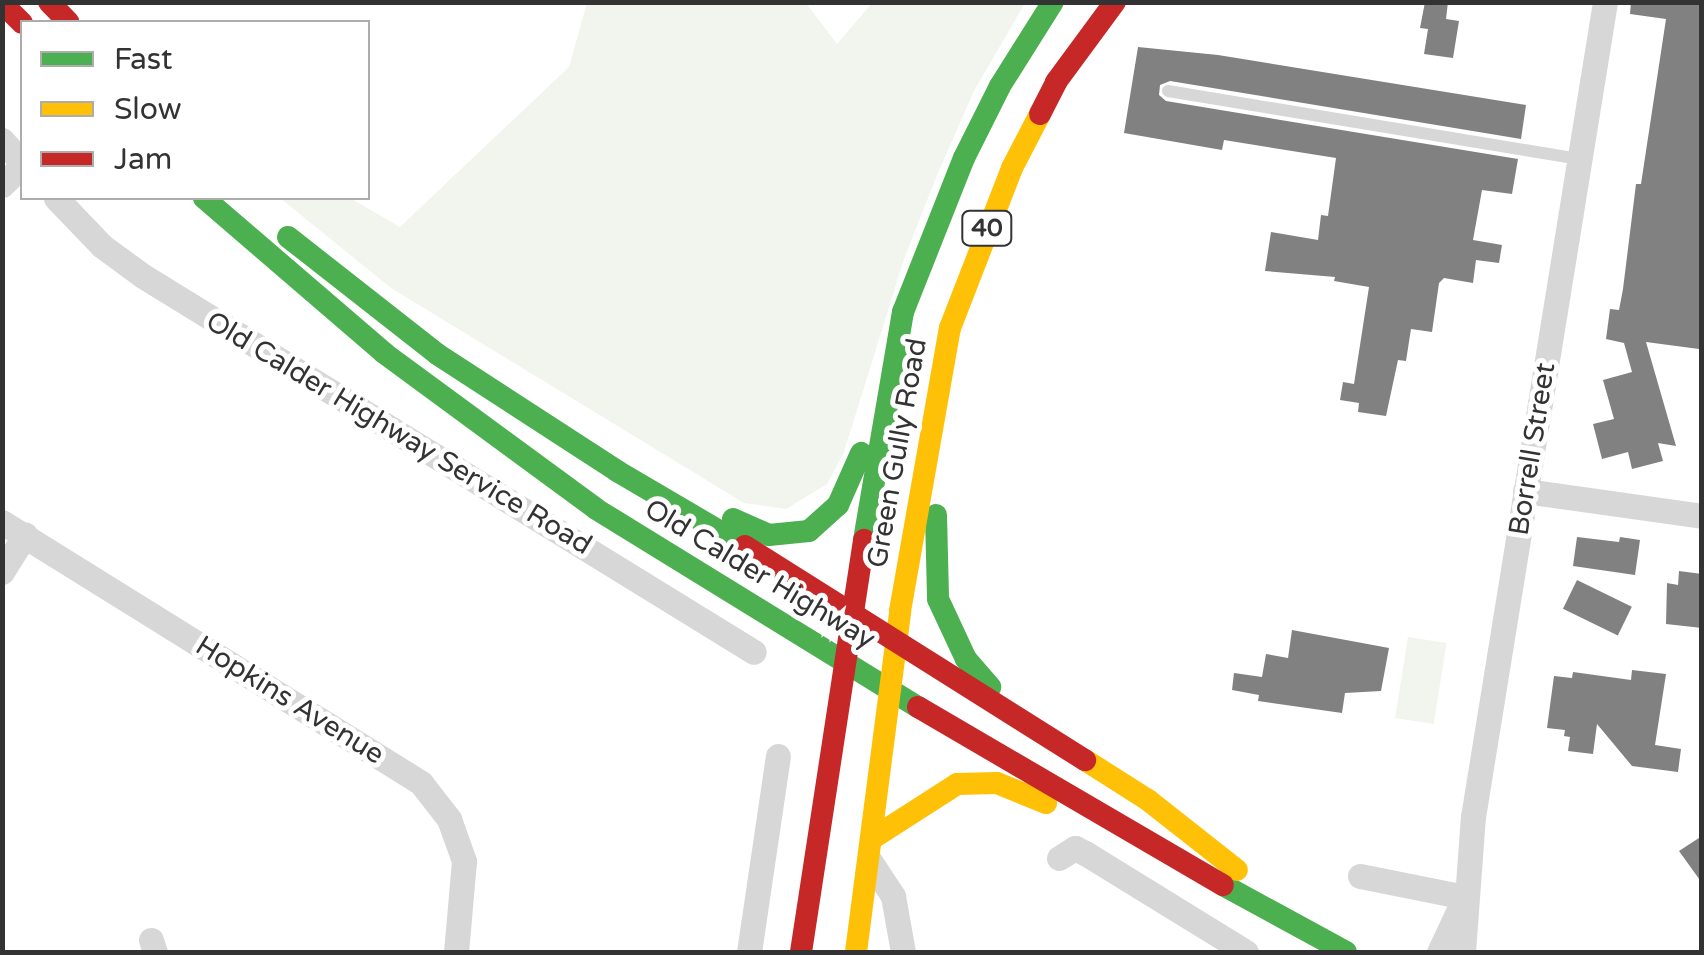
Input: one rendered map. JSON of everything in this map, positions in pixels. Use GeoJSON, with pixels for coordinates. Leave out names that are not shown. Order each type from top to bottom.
{"type":"FeatureCollection","features":[{"type":"Feature","properties":{"kind":"main road"},"geometry":{"type":"LineString","coordinates":[[2,2],[20,22]]}},
{"type":"Feature","properties":{"kind":"main road","name":"Green Gully Road"},"geometry":{"type":"LineString","coordinates":[[801,952],[844,660],[903,312],[964,158],[1000,86],[1053,2]]}},
{"type":"Feature","properties":{"kind":"main road","name":"Green Gully Road"},"geometry":{"type":"LineString","coordinates":[[856,952],[896,639],[938,382],[960,298],[1012,168],[1056,82],[1114,2]]}},
{"type":"Feature","properties":{"kind":"main road","name":"Old Calder Highway"},"geometry":{"type":"LineString","coordinates":[[206,200],[316,298],[522,458],[696,574],[1147,844],[1337,946]]}},
{"type":"Feature","properties":{"kind":"main road","name":"Old Calder Highway"},"geometry":{"type":"LineString","coordinates":[[264,216],[437,354],[617,471],[852,610],[1148,800],[1337,946]]}},
{"type":"Feature","properties":{"kind":"main road"},"geometry":{"type":"LineString","coordinates":[[437,354],[617,450],[744,526],[778,536],[809,531],[838,504],[860,458],[894,356]]}},
{"type":"Feature","properties":{"kind":"main road"},"geometry":{"type":"LineString","coordinates":[[938,382],[938,599],[966,659],[1016,715]]}},
{"type":"Feature","properties":{"kind":"main road"},"geometry":{"type":"LineString","coordinates":[[872,850],[934,796],[958,784],[978,782],[1012,788],[1147,844]]}},
{"type":"Feature","properties":{"kind":"street","name":"Borrell Street"},"geometry":{"type":"LineString","coordinates":[[1463,952],[1477,787],[1604,2]]}},
{"type":"Feature","properties":{"kind":"street"},"geometry":{"type":"LineString","coordinates":[[2,140],[20,162]]}},
{"type":"Feature","properties":{"kind":"street"},"geometry":{"type":"LineString","coordinates":[[2,185],[20,166]]}},
{"type":"Feature","properties":{"kind":"street","name":"Old Calder Highway Service Road"},"geometry":{"type":"LineString","coordinates":[[58,200],[102,246],[132,268],[754,652]]}},
{"type":"Feature","properties":{"kind":"street"},"geometry":{"type":"LineString","coordinates":[[1525,491],[1702,516]]}},
{"type":"Feature","properties":{"kind":"street"},"geometry":{"type":"LineString","coordinates":[[2,572],[14,528]]}},
{"type":"Feature","properties":{"kind":"street","name":"Hopkins Avenue"},"geometry":{"type":"LineString","coordinates":[[14,528],[421,783],[450,819],[464,861],[456,952]]}},
{"type":"Feature","properties":{"kind":"street"},"geometry":{"type":"LineString","coordinates":[[749,952],[778,756]]}},
{"type":"Feature","properties":{"kind":"street"},"geometry":{"type":"LineString","coordinates":[[1059,858],[1075,848],[1246,952]]}},
{"type":"Feature","properties":{"kind":"street"},"geometry":{"type":"LineString","coordinates":[[872,850],[893,896],[903,947]]}},
{"type":"Feature","properties":{"kind":"street"},"geometry":{"type":"LineString","coordinates":[[1360,876],[1465,897]]}},
{"type":"Feature","properties":{"kind":"street","name":"Borrell Street"},"geometry":{"type":"LineString","coordinates":[[1439,952],[1465,897]]}},
{"type":"Feature","properties":{"kind":"lane"},"geometry":{"type":"LineString","coordinates":[[1168,91],[1578,159]]}},
{"type":"Feature","properties":{"kind":"shaded area"},"geometry":{"type":"Polygon","coordinates":[[[587,3],[806,3],[837,44],[872,3],[1025,3],[974,91],[937,175],[904,259],[844,452],[827,484],[786,509],[744,503],[391,288],[282,200],[353,200],[400,227],[569,67],[587,3]]]}},
{"type":"Feature","properties":{"kind":"shaded area"},"geometry":{"type":"Polygon","coordinates":[[[1408,637],[1447,643],[1434,724],[1395,718],[1408,637]]]}},
{"type":"Feature","properties":{"kind":"building"},"geometry":{"type":"Polygon","coordinates":[[[1425,2],[1448,2],[1446,19],[1459,21],[1453,58],[1424,54],[1428,29],[1420,28],[1425,2]]]}},
{"type":"Feature","properties":{"kind":"building"},"geometry":{"type":"Polygon","coordinates":[[[1631,2],[1702,2],[1699,349],[1646,342],[1676,446],[1658,443],[1663,461],[1632,469],[1628,452],[1602,459],[1593,424],[1614,419],[1603,380],[1632,372],[1624,343],[1606,339],[1610,309],[1619,310],[1623,289],[1636,184],[1641,184],[1666,19],[1630,14],[1631,2]]]}},
{"type":"Feature","properties":{"kind":"building"},"geometry":{"type":"Polygon","coordinates":[[[1138,47],[1218,55],[1526,105],[1521,139],[1170,81],[1160,85],[1159,95],[1166,101],[1518,159],[1512,194],[1482,190],[1473,240],[1502,245],[1499,263],[1476,260],[1473,283],[1444,278],[1439,283],[1432,332],[1411,329],[1406,361],[1398,360],[1386,416],[1358,412],[1359,403],[1340,400],[1343,382],[1354,384],[1369,287],[1334,281],[1335,277],[1265,271],[1271,232],[1318,240],[1321,215],[1328,216],[1336,158],[1224,140],[1222,150],[1124,133],[1138,47]]]}},
{"type":"Feature","properties":{"kind":"building"},"geometry":{"type":"Polygon","coordinates":[[[1577,537],[1640,540],[1635,575],[1573,566],[1577,537]]]}},
{"type":"Feature","properties":{"kind":"building"},"geometry":{"type":"Polygon","coordinates":[[[1679,571],[1702,574],[1702,628],[1666,624],[1667,583],[1678,585],[1679,571]]]}},
{"type":"Feature","properties":{"kind":"building"},"geometry":{"type":"Polygon","coordinates":[[[1577,580],[1632,607],[1618,636],[1563,609],[1577,580]]]}},
{"type":"Feature","properties":{"kind":"building"},"geometry":{"type":"Polygon","coordinates":[[[1292,630],[1389,648],[1381,691],[1345,693],[1342,713],[1258,701],[1259,695],[1232,690],[1234,673],[1262,677],[1266,654],[1288,658],[1292,630]]]}},
{"type":"Feature","properties":{"kind":"building"},"geometry":{"type":"Polygon","coordinates":[[[1632,670],[1666,674],[1655,745],[1681,749],[1678,772],[1632,766],[1597,724],[1593,754],[1568,751],[1570,737],[1564,736],[1565,730],[1547,728],[1554,676],[1572,678],[1573,672],[1631,680],[1632,670]]]}},
{"type":"Feature","properties":{"kind":"building"},"geometry":{"type":"Polygon","coordinates":[[[1702,836],[1702,883],[1679,851],[1702,836]]]}},
{"type":"Feature","properties":{"kind":"traffic: fast"},"geometry":{"type":"LineString","coordinates":[[864,540],[903,312],[964,158],[1000,86],[1053,2]]}},
{"type":"Feature","properties":{"kind":"traffic: fast"},"geometry":{"type":"LineString","coordinates":[[206,200],[384,353],[596,509],[918,707]]}},
{"type":"Feature","properties":{"kind":"traffic: fast"},"geometry":{"type":"LineString","coordinates":[[288,237],[437,354],[617,471],[745,546]]}},
{"type":"Feature","properties":{"kind":"traffic: fast"},"geometry":{"type":"LineString","coordinates":[[733,519],[769,535],[809,531],[838,505],[861,453]]}},
{"type":"Feature","properties":{"kind":"traffic: fast"},"geometry":{"type":"LineString","coordinates":[[936,515],[938,599],[966,659],[990,687]]}},
{"type":"Feature","properties":{"kind":"traffic: fast"},"geometry":{"type":"LineString","coordinates":[[1223,885],[1346,952]]}},
{"type":"Feature","properties":{"kind":"traffic: slow"},"geometry":{"type":"LineString","coordinates":[[856,952],[900,611],[950,328],[1012,168],[1040,114]]}},
{"type":"Feature","properties":{"kind":"traffic: slow"},"geometry":{"type":"LineString","coordinates":[[1085,760],[1148,800],[1237,870]]}},
{"type":"Feature","properties":{"kind":"traffic: slow"},"geometry":{"type":"LineString","coordinates":[[873,838],[957,784],[997,783],[1046,803]]}},
{"type":"Feature","properties":{"kind":"traffic: jam"},"geometry":{"type":"LineString","coordinates":[[49,2],[66,20]]}},
{"type":"Feature","properties":{"kind":"traffic: jam"},"geometry":{"type":"LineString","coordinates":[[1040,114],[1056,82],[1115,2]]}},
{"type":"Feature","properties":{"kind":"traffic: jam"},"geometry":{"type":"LineString","coordinates":[[2,3],[20,21]]}},
{"type":"Feature","properties":{"kind":"traffic: jam"},"geometry":{"type":"LineString","coordinates":[[801,952],[864,540]]}},
{"type":"Feature","properties":{"kind":"traffic: jam"},"geometry":{"type":"LineString","coordinates":[[745,546],[1085,760]]}},
{"type":"Feature","properties":{"kind":"traffic: jam"},"geometry":{"type":"LineString","coordinates":[[918,707],[1223,885]]}}]}
